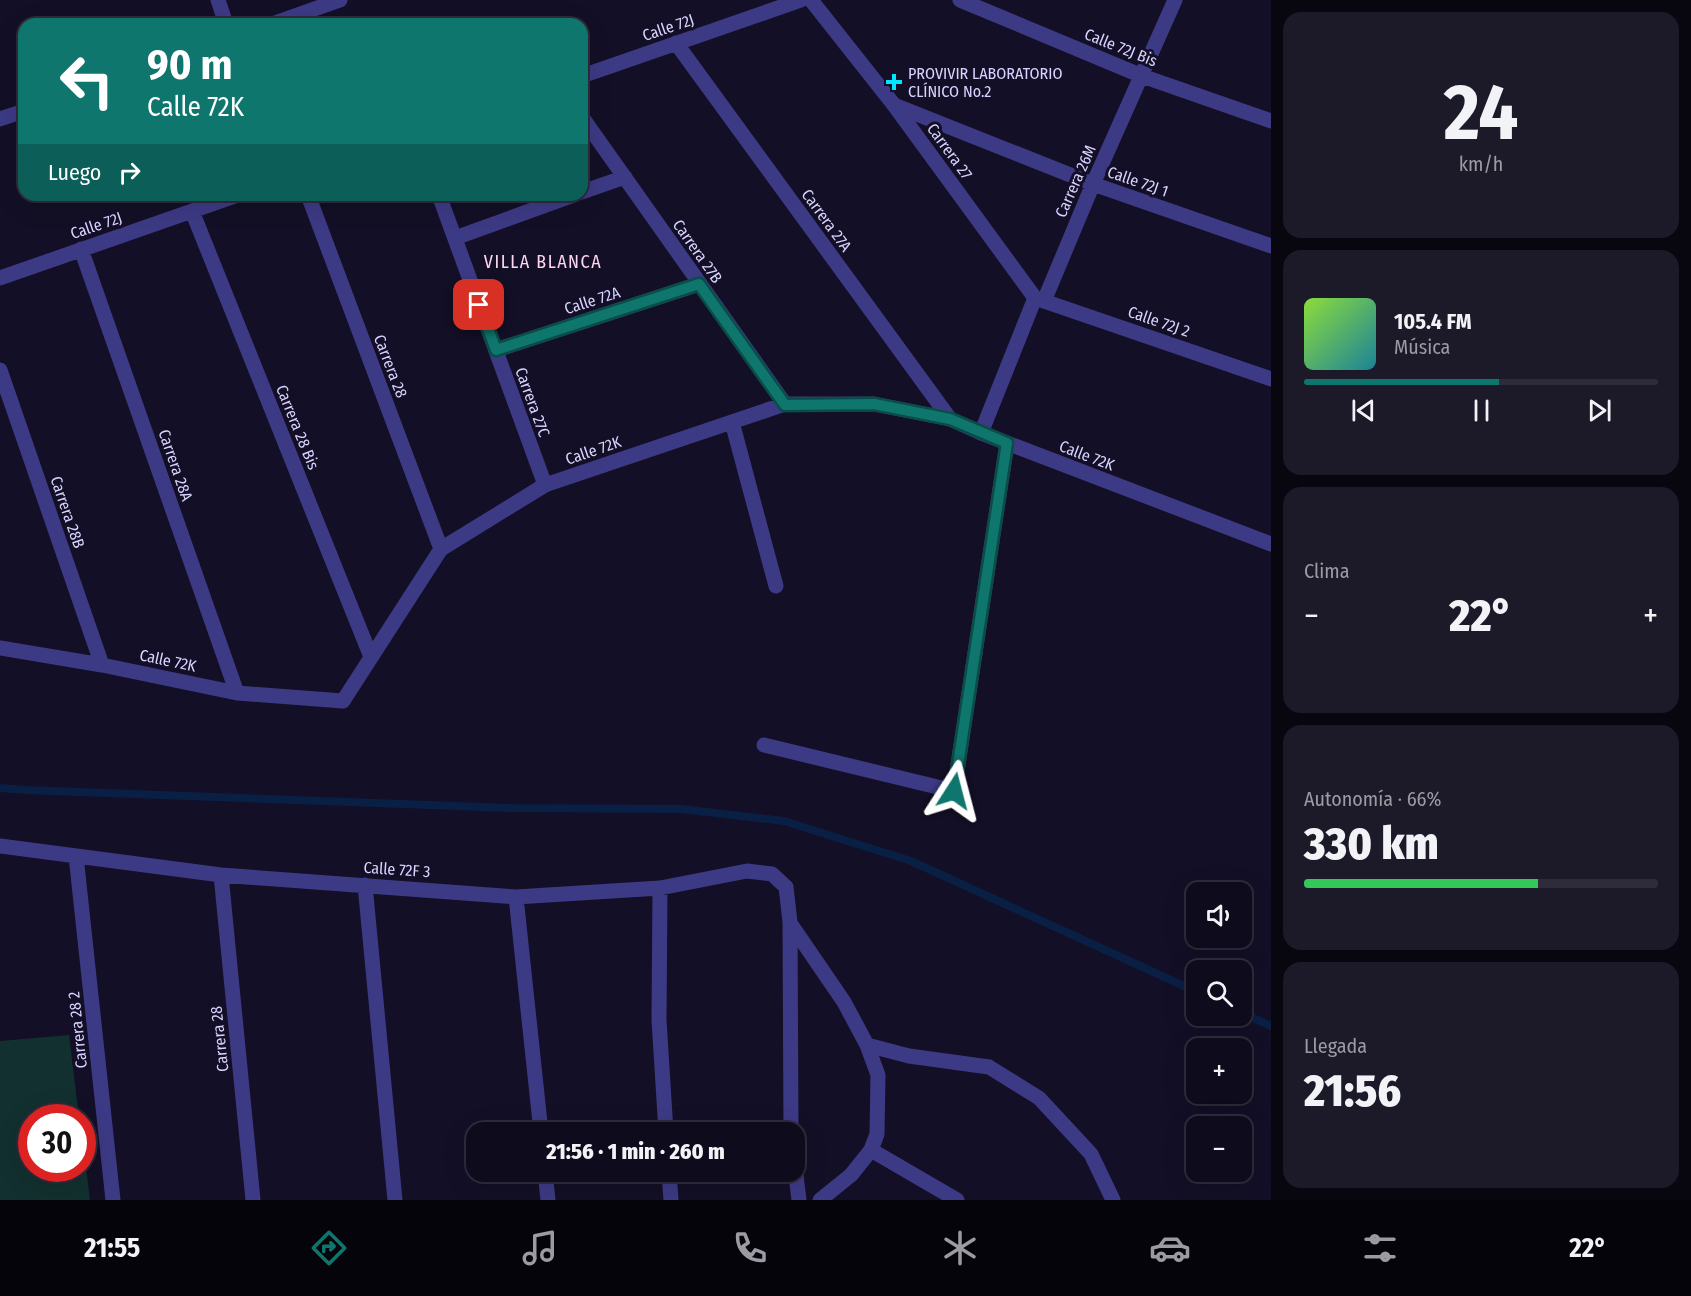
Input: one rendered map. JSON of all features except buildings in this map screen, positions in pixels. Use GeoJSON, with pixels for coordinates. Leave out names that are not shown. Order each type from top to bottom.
{"type":"FeatureCollection","features":[{"type":"Feature","properties":{"kind":"street"},"geometry":{"type":"LineString","coordinates":[[218,0],[224,18]]}},
{"type":"Feature","properties":{"kind":"street"},"geometry":{"type":"LineString","coordinates":[[289,18],[340,0]]}},
{"type":"Feature","properties":{"kind":"street","name":"Calle 72J"},"geometry":{"type":"LineString","coordinates":[[588,74],[801,0]]}},
{"type":"Feature","properties":{"kind":"street","name":"Carrera 27"},"geometry":{"type":"LineString","coordinates":[[811,0],[894,105],[1039,299]]}},
{"type":"Feature","properties":{"kind":"street","name":"Calle 72J Bis"},"geometry":{"type":"LineString","coordinates":[[960,0],[1142,76],[1271,122]]}},
{"type":"Feature","properties":{"kind":"street","name":"Carrera 26M"},"geometry":{"type":"LineString","coordinates":[[981,433],[1039,299],[1175,0]]}},
{"type":"Feature","properties":{"kind":"street","name":"Carrera 27A"},"geometry":{"type":"LineString","coordinates":[[676,43],[950,419]]}},
{"type":"Feature","properties":{"kind":"street","name":"Calle 72J 1"},"geometry":{"type":"LineString","coordinates":[[894,105],[1093,184],[1271,246]]}},
{"type":"Feature","properties":{"kind":"street"},"geometry":{"type":"LineString","coordinates":[[0,119],[18,113]]}},
{"type":"Feature","properties":{"kind":"street","name":"Carrera 27B"},"geometry":{"type":"LineString","coordinates":[[588,125],[785,405]]}},
{"type":"Feature","properties":{"kind":"street"},"geometry":{"type":"LineString","coordinates":[[588,190],[625,177]]}},
{"type":"Feature","properties":{"kind":"street","name":"Calle 72J"},"geometry":{"type":"LineString","coordinates":[[0,278],[221,201]]}},
{"type":"Feature","properties":{"kind":"street","name":"Carrera 28"},"geometry":{"type":"LineString","coordinates":[[310,201],[441,549]]}},
{"type":"Feature","properties":{"kind":"street","name":"Carrera 27C"},"geometry":{"type":"LineString","coordinates":[[441,201],[544,485]]}},
{"type":"Feature","properties":{"kind":"street"},"geometry":{"type":"LineString","coordinates":[[455,238],[557,201]]}},
{"type":"Feature","properties":{"kind":"street","name":"Carrera 28 Bis"},"geometry":{"type":"LineString","coordinates":[[192,211],[371,657]]}},
{"type":"Feature","properties":{"kind":"street","name":"Carrera 28A"},"geometry":{"type":"LineString","coordinates":[[81,249],[237,693]]}},
{"type":"Feature","properties":{"kind":"street","name":"Calle 72A"},"geometry":{"type":"LineString","coordinates":[[496,350],[699,284]]}},
{"type":"Feature","properties":{"kind":"street","name":"Calle 72J 2"},"geometry":{"type":"LineString","coordinates":[[1039,299],[1271,379]]}},
{"type":"Feature","properties":{"kind":"street","name":"Carrera 28B"},"geometry":{"type":"LineString","coordinates":[[0,370],[102,665]]}},
{"type":"Feature","properties":{"kind":"street","name":"Calle 72K"},"geometry":{"type":"LineString","coordinates":[[0,648],[102,665],[237,693],[342,701],[441,549],[544,485],[785,405],[874,404],[950,419],[1271,544]]}},
{"type":"Feature","properties":{"kind":"street"},"geometry":{"type":"LineString","coordinates":[[732,422],[776,586]]}},
{"type":"Feature","properties":{"kind":"street"},"geometry":{"type":"LineString","coordinates":[[764,745],[954,791],[1007,443]]}},
{"type":"Feature","properties":{"kind":"street","name":"Calle 72F 3"},"geometry":{"type":"LineString","coordinates":[[0,846],[221,875],[516,897],[660,888],[747,871],[772,874],[786,888],[790,922]]}},
{"type":"Feature","properties":{"kind":"street","name":"Carrera 28 2"},"geometry":{"type":"LineString","coordinates":[[76,856],[113,1200]]}},
{"type":"Feature","properties":{"kind":"street","name":"Carrera 28"},"geometry":{"type":"LineString","coordinates":[[221,875],[253,1200]]}},
{"type":"Feature","properties":{"kind":"street"},"geometry":{"type":"LineString","coordinates":[[365,885],[395,1200]]}},
{"type":"Feature","properties":{"kind":"street"},"geometry":{"type":"LineString","coordinates":[[660,888],[659,1020],[665,1122]]}},
{"type":"Feature","properties":{"kind":"street"},"geometry":{"type":"LineString","coordinates":[[516,897],[540,1122]]}},
{"type":"Feature","properties":{"kind":"street"},"geometry":{"type":"LineString","coordinates":[[790,922],[844,1002],[867,1045],[878,1075],[877,1134],[871,1150],[851,1175],[820,1200]]}},
{"type":"Feature","properties":{"kind":"street"},"geometry":{"type":"LineString","coordinates":[[790,922],[791,1122]]}},
{"type":"Feature","properties":{"kind":"street"},"geometry":{"type":"LineString","coordinates":[[867,1045],[909,1056],[989,1066],[1039,1098],[1091,1154],[1113,1200]]}},
{"type":"Feature","properties":{"kind":"street"},"geometry":{"type":"LineString","coordinates":[[871,1150],[957,1200]]}},
{"type":"Feature","properties":{"kind":"street"},"geometry":{"type":"LineString","coordinates":[[546,1182],[548,1200]]}},
{"type":"Feature","properties":{"kind":"street"},"geometry":{"type":"LineString","coordinates":[[670,1182],[671,1200]]}},
{"type":"Feature","properties":{"kind":"street"},"geometry":{"type":"LineString","coordinates":[[797,1182],[799,1200]]}},
{"type":"Feature","properties":{"kind":"green space"},"geometry":{"type":"Polygon","coordinates":[[[69,1035],[77,1104],[18,1104],[18,1182],[88,1182],[90,1200],[0,1200],[0,1041],[69,1035]]]}},
{"type":"Feature","properties":{"kind":"waterway"},"geometry":{"type":"LineString","coordinates":[[0,788],[513,808],[681,809],[784,821],[911,861],[1186,987]]}},
{"type":"Feature","properties":{"kind":"waterway"},"geometry":{"type":"LineString","coordinates":[[1252,1017],[1271,1026]]}},
{"type":"Feature","properties":{"kind":"place","name":"PROVIVIR LABORATORIO CLÍNICO No.2"},"geometry":{"type":"Point","coordinates":[894,82]}},
{"type":"Feature","properties":{"kind":"district","name":"VILLA BLANCA"},"geometry":{"type":"Point","coordinates":[543,262]}},
{"type":"Feature","properties":{"kind":"route"},"geometry":{"type":"LineString","coordinates":[[479,305],[496,350],[699,284],[785,405],[874,404],[950,419],[1007,443],[954,791]]}}]}
